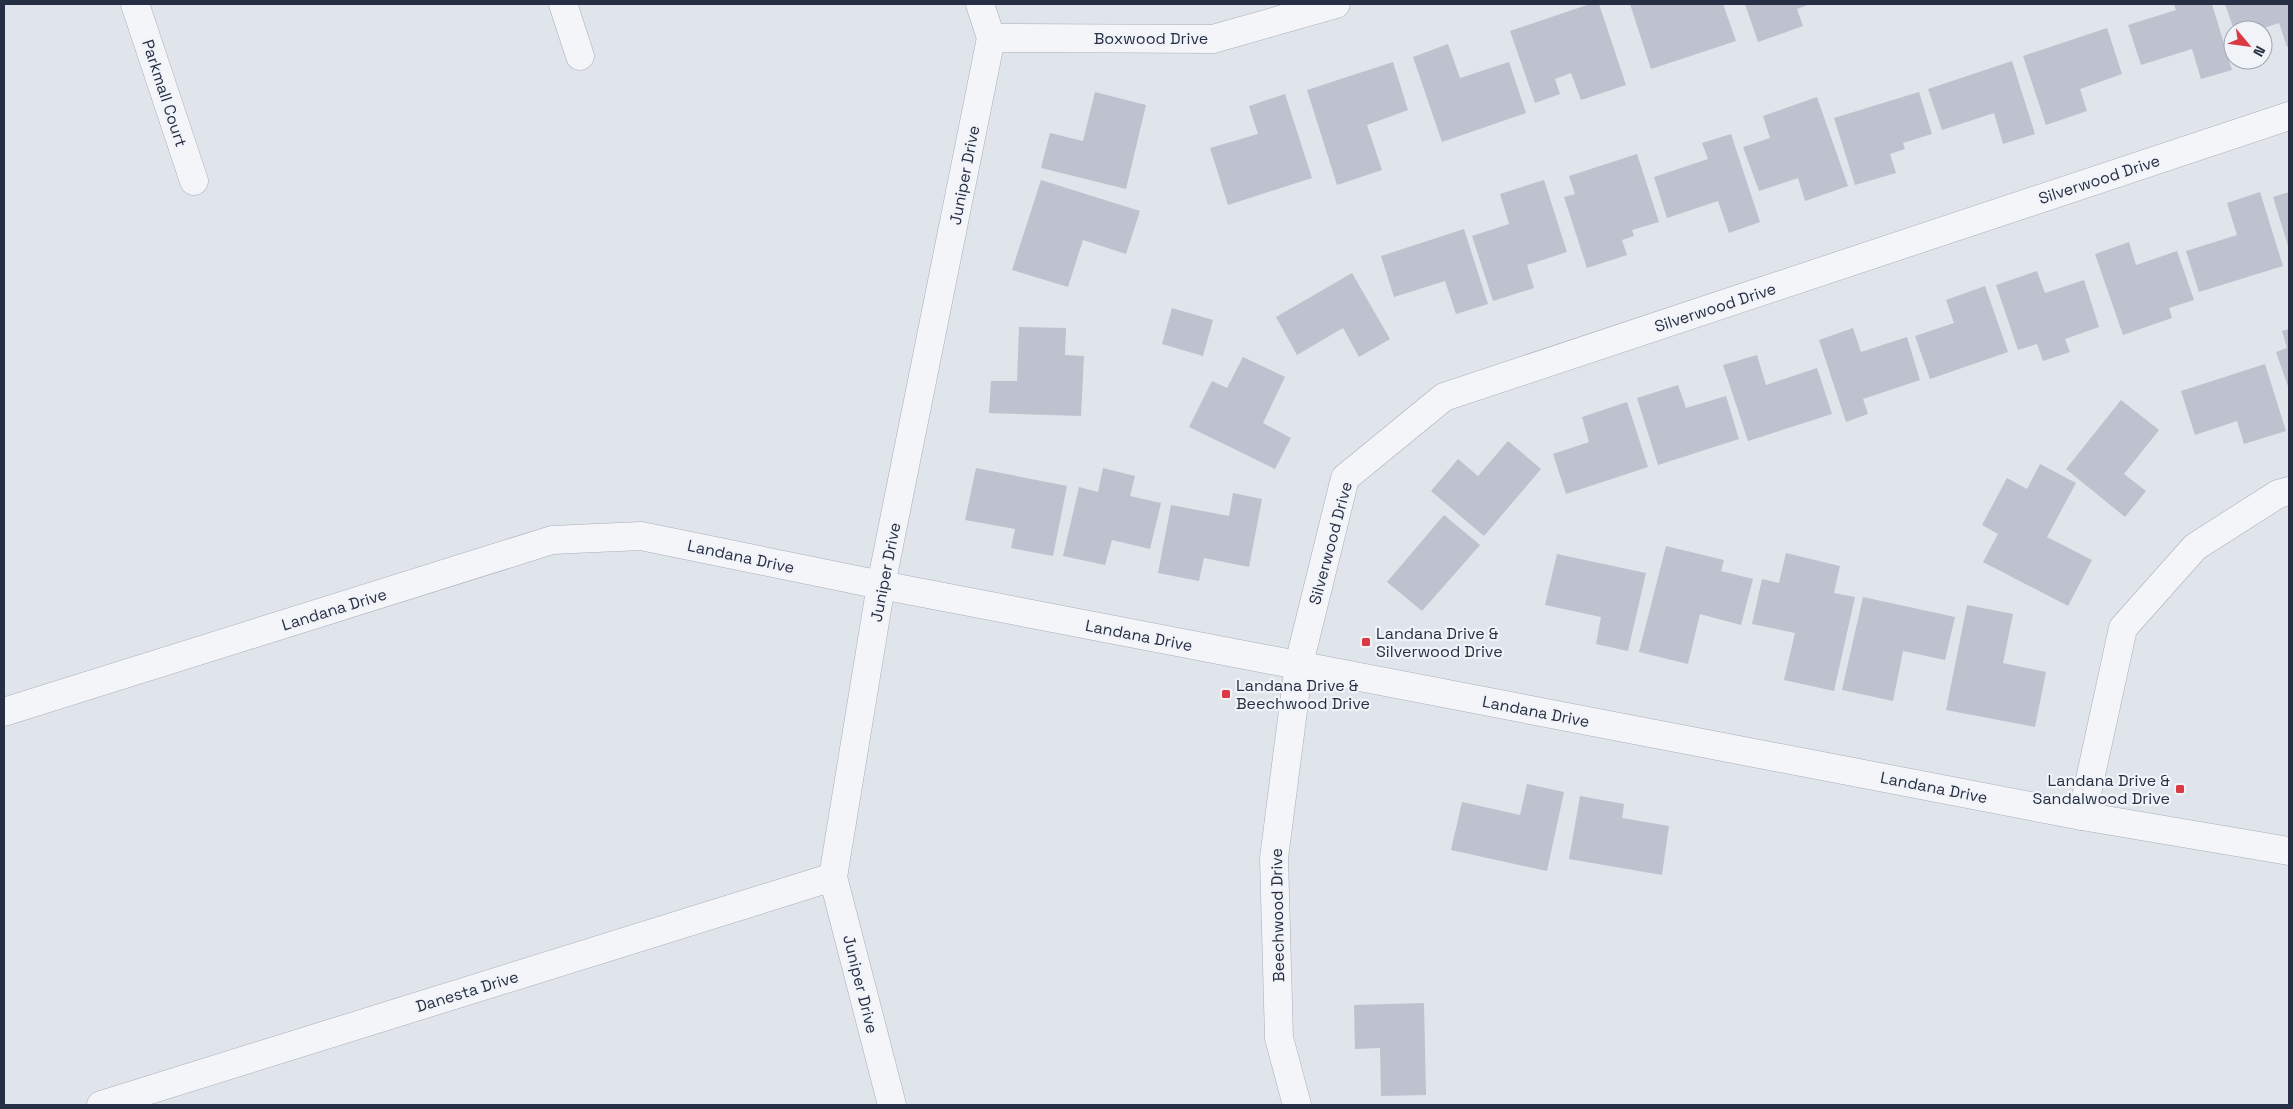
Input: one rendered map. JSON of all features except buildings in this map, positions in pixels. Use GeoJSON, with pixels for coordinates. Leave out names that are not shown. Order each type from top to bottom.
{"type":"FeatureCollection","features":[{"type":"Feature","properties":{"kind":"street","name":"Parkmall Court"},"geometry":{"type":"LineString","coordinates":[[136,4],[194,181]]}},
{"type":"Feature","properties":{"kind":"street"},"geometry":{"type":"LineString","coordinates":[[563,4],[580,56]]}},
{"type":"Feature","properties":{"kind":"street"},"geometry":{"type":"LineString","coordinates":[[980,4],[991,38]]}},
{"type":"Feature","properties":{"kind":"street","name":"Boxwood Drive"},"geometry":{"type":"LineString","coordinates":[[991,38],[1213,39],[1336,4]]}},
{"type":"Feature","properties":{"kind":"street","name":"Juniper Drive"},"geometry":{"type":"LineString","coordinates":[[892,1105],[833,877],[882,585],[991,38]]}},
{"type":"Feature","properties":{"kind":"street","name":"Silverwood Drive"},"geometry":{"type":"LineString","coordinates":[[1299,664],[1345,478],[1444,397],[2289,116]]}},
{"type":"Feature","properties":{"kind":"street"},"geometry":{"type":"LineString","coordinates":[[2082,816],[2123,628],[2195,547],[2278,494],[2289,491]]}},
{"type":"Feature","properties":{"kind":"street","name":"Landana Drive"},"geometry":{"type":"LineString","coordinates":[[4,712],[552,540],[641,536],[882,585],[2082,816],[2289,851]]}},
{"type":"Feature","properties":{"kind":"street","name":"Beechwood Drive"},"geometry":{"type":"LineString","coordinates":[[1297,1105],[1280,1038],[1274,858],[1299,664]]}},
{"type":"Feature","properties":{"kind":"street","name":"Danesta Drive"},"geometry":{"type":"LineString","coordinates":[[101,1105],[833,877]]}},
{"type":"Feature","properties":{"kind":"place","name":"Landana Drive & Silverwood Drive"},"geometry":{"type":"Point","coordinates":[1366,642]}},
{"type":"Feature","properties":{"kind":"place","name":"Landana Drive & Beechwood Drive"},"geometry":{"type":"Point","coordinates":[1226,694]}},
{"type":"Feature","properties":{"kind":"place","name":"Landana Drive & Sandalwood Drive"},"geometry":{"type":"Point","coordinates":[2180,789]}}]}
